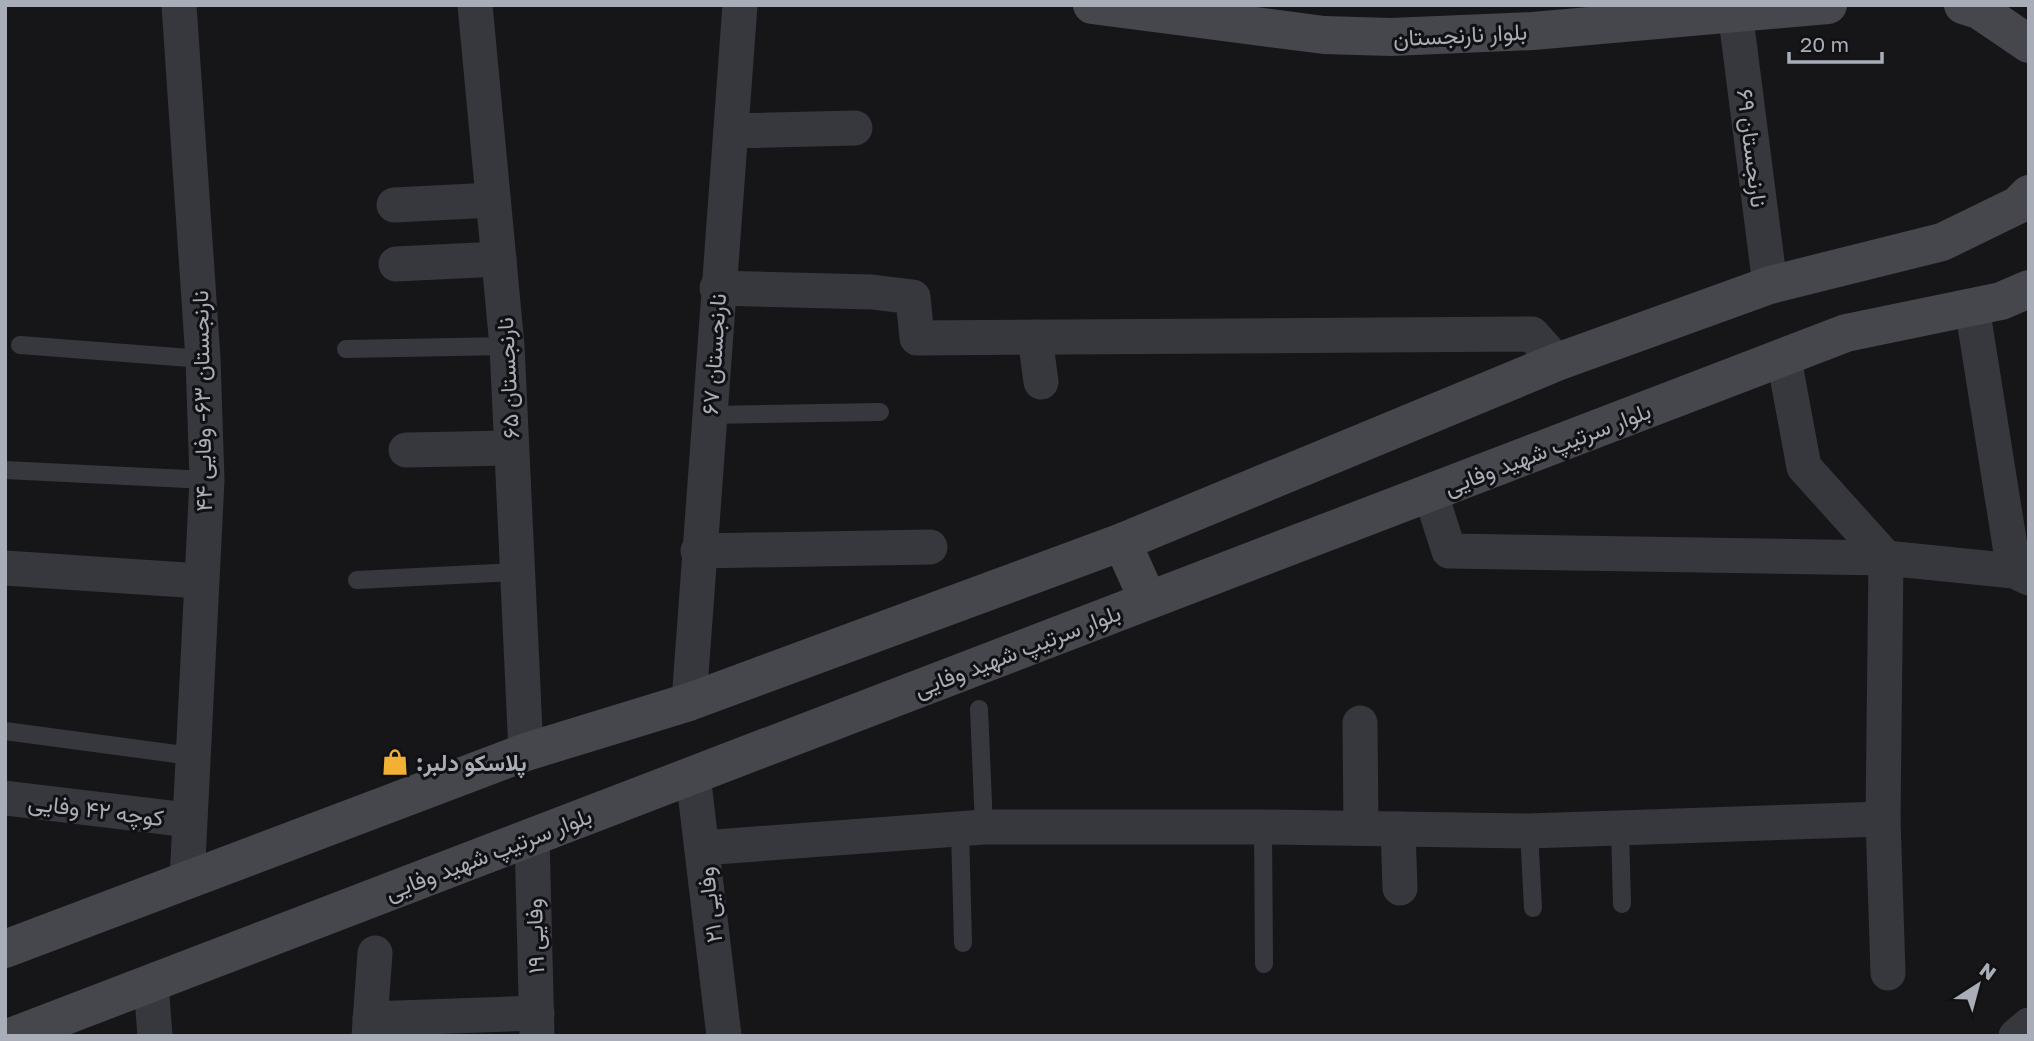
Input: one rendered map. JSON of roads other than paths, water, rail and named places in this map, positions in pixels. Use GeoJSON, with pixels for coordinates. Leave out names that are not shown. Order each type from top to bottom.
{"type":"FeatureCollection","features":[{"type":"Feature","properties":{"kind":"main road","name":"بلوار نارنجستان"},"geometry":{"type":"LineString","coordinates":[[1092,5],[1324,35],[1391,37],[1534,31],[1735,11],[1829,5]]}},
{"type":"Feature","properties":{"kind":"main road"},"geometry":{"type":"LineString","coordinates":[[1963,5],[1979,10],[2028,45]]}},
{"type":"Feature","properties":{"kind":"main road"},"geometry":{"type":"LineString","coordinates":[[2025,5],[2028,45]]}},
{"type":"Feature","properties":{"kind":"main road"},"geometry":{"type":"LineString","coordinates":[[5,949],[526,752],[689,702],[1122,542],[1558,362],[1770,285],[1942,242],[2025,193]]}},
{"type":"Feature","properties":{"kind":"main road","name":"بلوار سرتیپ شهید وفایی"},"geometry":{"type":"LineString","coordinates":[[13,1036],[1846,333],[2001,301],[2029,289]]}},
{"type":"Feature","properties":{"kind":"main road"},"geometry":{"type":"LineString","coordinates":[[1122,542],[1148,600]]}},
{"type":"Feature","properties":{"kind":"street","name":"نارنجستان ۶۳- وفایی ۴۴"},"geometry":{"type":"LineString","coordinates":[[179,5],[203,359],[207,480],[191,756],[187,881]]}},
{"type":"Feature","properties":{"kind":"street","name":"نارنجستان ۶۵"},"geometry":{"type":"LineString","coordinates":[[475,5],[507,346],[526,752]]}},
{"type":"Feature","properties":{"kind":"street","name":"نارنجستان ۶۷"},"geometry":{"type":"LineString","coordinates":[[689,702],[717,288],[740,5]]}},
{"type":"Feature","properties":{"kind":"street","name":"نارنجستان ۶۹"},"geometry":{"type":"LineString","coordinates":[[1735,11],[1770,285]]}},
{"type":"Feature","properties":{"kind":"street"},"geometry":{"type":"LineString","coordinates":[[731,131],[855,128]]}},
{"type":"Feature","properties":{"kind":"street"},"geometry":{"type":"LineString","coordinates":[[394,205],[493,200]]}},
{"type":"Feature","properties":{"kind":"street"},"geometry":{"type":"LineString","coordinates":[[396,264],[499,259]]}},
{"type":"Feature","properties":{"kind":"street"},"geometry":{"type":"LineString","coordinates":[[717,288],[872,292],[914,297],[917,338],[1532,334],[1558,362]]}},
{"type":"Feature","properties":{"kind":"street"},"geometry":{"type":"LineString","coordinates":[[1430,492],[1449,551],[1886,558],[2021,575],[1972,307]]}},
{"type":"Feature","properties":{"kind":"street"},"geometry":{"type":"LineString","coordinates":[[1035,337],[1041,382]]}},
{"type":"Feature","properties":{"kind":"street"},"geometry":{"type":"LineString","coordinates":[[1784,359],[1804,467],[1886,558],[1883,819],[1888,973]]}},
{"type":"Feature","properties":{"kind":"street"},"geometry":{"type":"LineString","coordinates":[[406,450],[511,449]]}},
{"type":"Feature","properties":{"kind":"street"},"geometry":{"type":"LineString","coordinates":[[698,551],[930,547]]}},
{"type":"Feature","properties":{"kind":"street"},"geometry":{"type":"LineString","coordinates":[[5,568],[200,581]]}},
{"type":"Feature","properties":{"kind":"street"},"geometry":{"type":"LineString","coordinates":[[1360,723],[1361,828]]}},
{"type":"Feature","properties":{"kind":"street","name":"وفایی ۲۱"},"geometry":{"type":"LineString","coordinates":[[693,775],[724,1036]]}},
{"type":"Feature","properties":{"kind":"street","name":"کوچه ۴۲ وفایی"},"geometry":{"type":"LineString","coordinates":[[5,798],[188,820]]}},
{"type":"Feature","properties":{"kind":"street"},"geometry":{"type":"LineString","coordinates":[[702,848],[972,829],[1263,827],[1529,831],[1883,819]]}},
{"type":"Feature","properties":{"kind":"street"},"geometry":{"type":"LineString","coordinates":[[1398,829],[1400,888]]}},
{"type":"Feature","properties":{"kind":"street","name":"وفایی ۱۹"},"geometry":{"type":"LineString","coordinates":[[532,837],[537,1024]]}},
{"type":"Feature","properties":{"kind":"street"},"geometry":{"type":"LineString","coordinates":[[375,953],[369,1028],[537,1024]]}},
{"type":"Feature","properties":{"kind":"street"},"geometry":{"type":"LineString","coordinates":[[151,983],[155,1036]]}},
{"type":"Feature","properties":{"kind":"street"},"geometry":{"type":"LineString","coordinates":[[2016,1036],[2029,1025]]}},
{"type":"Feature","properties":{"kind":"lane"},"geometry":{"type":"LineString","coordinates":[[20,345],[203,359]]}},
{"type":"Feature","properties":{"kind":"lane"},"geometry":{"type":"LineString","coordinates":[[346,349],[507,346]]}},
{"type":"Feature","properties":{"kind":"lane"},"geometry":{"type":"LineString","coordinates":[[709,415],[880,412]]}},
{"type":"Feature","properties":{"kind":"lane"},"geometry":{"type":"LineString","coordinates":[[5,470],[207,480]]}},
{"type":"Feature","properties":{"kind":"lane"},"geometry":{"type":"LineString","coordinates":[[357,580],[517,572]]}},
{"type":"Feature","properties":{"kind":"lane"},"geometry":{"type":"LineString","coordinates":[[963,943],[979,709]]}},
{"type":"Feature","properties":{"kind":"lane"},"geometry":{"type":"LineString","coordinates":[[5,731],[191,756]]}},
{"type":"Feature","properties":{"kind":"lane"},"geometry":{"type":"LineString","coordinates":[[1263,827],[1264,964]]}},
{"type":"Feature","properties":{"kind":"lane"},"geometry":{"type":"LineString","coordinates":[[1620,829],[1622,904]]}},
{"type":"Feature","properties":{"kind":"lane"},"geometry":{"type":"LineString","coordinates":[[1529,831],[1533,908]]}},
{"type":"Feature","properties":{"kind":"place","name":":پلاسکو دلبر"},"geometry":{"type":"Point","coordinates":[395,762]}}]}
